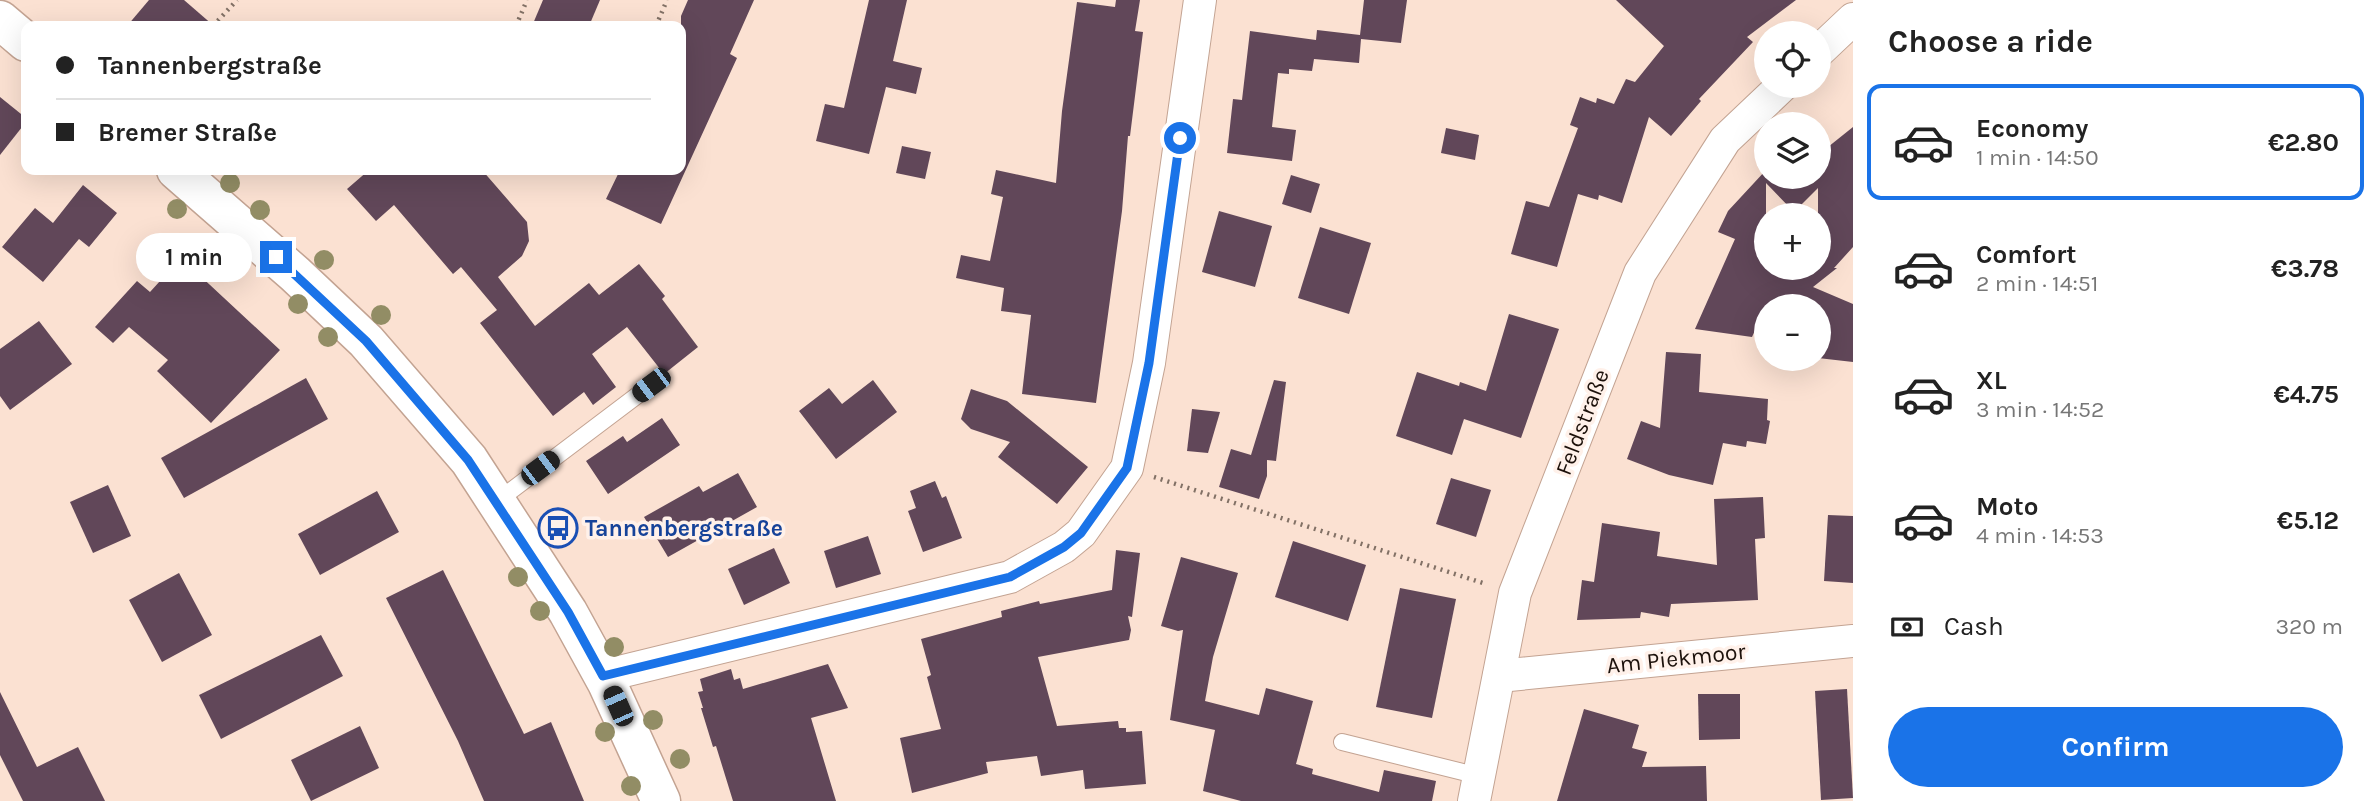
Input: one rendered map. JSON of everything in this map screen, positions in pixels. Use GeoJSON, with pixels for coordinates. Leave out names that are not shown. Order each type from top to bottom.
{"type":"FeatureCollection","features":[{"type":"Feature","properties":{"kind":"main road"},"geometry":{"type":"LineString","coordinates":[[0,20],[21,38]]}},
{"type":"Feature","properties":{"kind":"main road"},"geometry":{"type":"LineString","coordinates":[[182,175],[295,274],[366,341],[468,460],[568,612],[603,676],[662,801]]}},
{"type":"Feature","properties":{"kind":"street"},"geometry":{"type":"LineString","coordinates":[[603,676],[1010,577],[1064,547],[1081,533],[1127,468],[1149,363],[1200,0]]}},
{"type":"Feature","properties":{"kind":"street"},"geometry":{"type":"LineString","coordinates":[[1831,40],[1853,19]]}},
{"type":"Feature","properties":{"kind":"street","name":"Feldstraße"},"geometry":{"type":"LineString","coordinates":[[1476,788],[1515,593],[1640,273],[1725,140],[1769,98]]}},
{"type":"Feature","properties":{"kind":"street","name":"Am Piekmoor"},"geometry":{"type":"LineString","coordinates":[[1499,676],[1853,641]]}},
{"type":"Feature","properties":{"kind":"lane"},"geometry":{"type":"LineString","coordinates":[[496,502],[651,385]]}},
{"type":"Feature","properties":{"kind":"lane"},"geometry":{"type":"LineString","coordinates":[[1342,742],[1476,788]]}},
{"type":"Feature","properties":{"kind":"path"},"geometry":{"type":"LineString","coordinates":[[218,21],[237,0]]}},
{"type":"Feature","properties":{"kind":"path"},"geometry":{"type":"LineString","coordinates":[[518,21],[527,0]]}},
{"type":"Feature","properties":{"kind":"path"},"geometry":{"type":"LineString","coordinates":[[658,21],[667,0]]}},
{"type":"Feature","properties":{"kind":"path"},"geometry":{"type":"LineString","coordinates":[[1127,468],[1515,593]]}},
{"type":"Feature","properties":{"kind":"building"},"geometry":{"type":"Polygon","coordinates":[[[149,0],[184,0],[208,21],[131,21],[149,0]]]}},
{"type":"Feature","properties":{"kind":"building"},"geometry":{"type":"Polygon","coordinates":[[[543,0],[600,0],[591,21],[534,21],[543,0]]]}},
{"type":"Feature","properties":{"kind":"building"},"geometry":{"type":"Polygon","coordinates":[[[688,0],[754,0],[730,54],[737,58],[686,169],[686,21],[681,21],[688,0]]]}},
{"type":"Feature","properties":{"kind":"building"},"geometry":{"type":"Polygon","coordinates":[[[869,0],[907,0],[893,61],[922,68],[916,94],[886,87],[869,154],[816,141],[825,104],[844,108],[869,0]]]}},
{"type":"Feature","properties":{"kind":"building"},"geometry":{"type":"Polygon","coordinates":[[[1116,0],[1140,0],[1135,31],[1143,32],[1096,403],[1022,394],[1031,315],[1001,311],[1004,288],[956,278],[961,255],[990,261],[1003,197],[991,194],[996,170],[1056,183],[1062,111],[1077,2],[1115,7],[1116,0]]]}},
{"type":"Feature","properties":{"kind":"building"},"geometry":{"type":"Polygon","coordinates":[[[1364,0],[1407,0],[1401,43],[1361,39],[1359,63],[1314,59],[1312,71],[1289,69],[1289,74],[1278,73],[1272,127],[1296,130],[1292,161],[1227,153],[1233,99],[1242,100],[1250,31],[1316,40],[1317,30],[1360,35],[1364,0]]]}},
{"type":"Feature","properties":{"kind":"building"},"geometry":{"type":"Polygon","coordinates":[[[1616,0],[1796,0],[1768,21],[1754,21],[1754,32],[1747,37],[1753,42],[1699,99],[1701,101],[1671,136],[1649,117],[1622,203],[1599,195],[1598,200],[1578,194],[1557,267],[1511,254],[1526,201],[1549,207],[1578,128],[1570,125],[1580,97],[1596,103],[1597,98],[1614,104],[1626,79],[1635,82],[1664,46],[1616,0]]]}},
{"type":"Feature","properties":{"kind":"building"},"geometry":{"type":"Polygon","coordinates":[[[0,97],[21,114],[21,128],[0,155],[0,97]]]}},
{"type":"Feature","properties":{"kind":"building"},"geometry":{"type":"Polygon","coordinates":[[[1853,127],[1853,247],[1834,268],[1837,268],[1831,273],[1831,203],[1818,203],[1818,189],[1831,189],[1831,145],[1853,127]]]}},
{"type":"Feature","properties":{"kind":"building"},"geometry":{"type":"Polygon","coordinates":[[[1446,128],[1479,135],[1475,160],[1441,153],[1446,128]]]}},
{"type":"Feature","properties":{"kind":"building"},"geometry":{"type":"Polygon","coordinates":[[[902,146],[931,152],[925,179],[896,173],[902,146]]]}},
{"type":"Feature","properties":{"kind":"building"},"geometry":{"type":"Polygon","coordinates":[[[363,175],[486,175],[527,222],[529,241],[522,256],[498,277],[535,326],[589,283],[599,295],[639,264],[665,296],[662,299],[698,347],[664,374],[627,327],[592,354],[616,387],[593,405],[584,392],[553,416],[480,323],[497,310],[461,267],[453,274],[394,205],[376,221],[347,189],[363,175]]]}},
{"type":"Feature","properties":{"kind":"building"},"geometry":{"type":"Polygon","coordinates":[[[618,175],[683,175],[661,224],[606,199],[618,175]]]}},
{"type":"Feature","properties":{"kind":"building"},"geometry":{"type":"Polygon","coordinates":[[[1291,175],[1320,184],[1311,213],[1282,204],[1291,175]]]}},
{"type":"Feature","properties":{"kind":"building"},"geometry":{"type":"Polygon","coordinates":[[[1754,183],[1754,189],[1766,189],[1766,203],[1754,203],[1754,280],[1822,280],[1813,287],[1829,294],[1754,294],[1752,337],[1695,329],[1735,239],[1718,232],[1728,211],[1754,183]]]}},
{"type":"Feature","properties":{"kind":"building"},"geometry":{"type":"Polygon","coordinates":[[[83,185],[117,213],[89,247],[79,239],[43,282],[2,247],[35,208],[53,223],[83,185]]]}},
{"type":"Feature","properties":{"kind":"building"},"geometry":{"type":"Polygon","coordinates":[[[1772,189],[1817,189],[1803,203],[1785,203],[1772,189]]]}},
{"type":"Feature","properties":{"kind":"building"},"geometry":{"type":"Polygon","coordinates":[[[1219,211],[1272,226],[1255,287],[1202,272],[1219,211]]]}},
{"type":"Feature","properties":{"kind":"building"},"geometry":{"type":"Polygon","coordinates":[[[1320,227],[1371,243],[1349,314],[1298,298],[1320,227]]]}},
{"type":"Feature","properties":{"kind":"building"},"geometry":{"type":"Polygon","coordinates":[[[181,258],[280,350],[211,423],[157,371],[168,360],[129,327],[113,343],[95,327],[137,281],[150,292],[181,258]]]}},
{"type":"Feature","properties":{"kind":"building"},"geometry":{"type":"Polygon","coordinates":[[[1831,295],[1853,304],[1853,362],[1831,359],[1831,295]]]}},
{"type":"Feature","properties":{"kind":"building"},"geometry":{"type":"Polygon","coordinates":[[[1509,314],[1559,329],[1521,438],[1464,419],[1452,455],[1396,436],[1417,372],[1459,386],[1460,382],[1486,391],[1509,314]]]}},
{"type":"Feature","properties":{"kind":"building"},"geometry":{"type":"Polygon","coordinates":[[[39,321],[72,364],[10,410],[0,396],[0,349],[39,321]]]}},
{"type":"Feature","properties":{"kind":"building"},"geometry":{"type":"Polygon","coordinates":[[[1666,352],[1701,354],[1699,392],[1768,399],[1767,420],[1770,421],[1766,444],[1747,441],[1746,447],[1723,443],[1713,485],[1669,475],[1627,459],[1641,421],[1660,428],[1666,352]]]}},
{"type":"Feature","properties":{"kind":"building"},"geometry":{"type":"Polygon","coordinates":[[[306,378],[328,419],[184,498],[161,458],[306,378]]]}},
{"type":"Feature","properties":{"kind":"building"},"geometry":{"type":"Polygon","coordinates":[[[873,380],[897,412],[836,459],[799,411],[829,388],[842,404],[873,380]]]}},
{"type":"Feature","properties":{"kind":"building"},"geometry":{"type":"Polygon","coordinates":[[[1274,380],[1286,382],[1276,461],[1267,460],[1267,476],[1259,499],[1219,487],[1231,449],[1251,455],[1274,380]]]}},
{"type":"Feature","properties":{"kind":"building"},"geometry":{"type":"Polygon","coordinates":[[[971,389],[1007,401],[1088,467],[1057,504],[998,457],[1010,442],[971,429],[961,419],[971,389]]]}},
{"type":"Feature","properties":{"kind":"building"},"geometry":{"type":"Polygon","coordinates":[[[1192,409],[1220,412],[1208,453],[1187,451],[1192,409]]]}},
{"type":"Feature","properties":{"kind":"building"},"geometry":{"type":"Polygon","coordinates":[[[662,418],[680,445],[608,494],[586,461],[623,436],[627,442],[662,418]]]}},
{"type":"Feature","properties":{"kind":"building"},"geometry":{"type":"Polygon","coordinates":[[[738,473],[757,507],[668,557],[644,517],[699,486],[703,492],[738,473]]]}},
{"type":"Feature","properties":{"kind":"building"},"geometry":{"type":"Polygon","coordinates":[[[1451,478],[1491,490],[1476,537],[1436,524],[1451,478]]]}},
{"type":"Feature","properties":{"kind":"building"},"geometry":{"type":"Polygon","coordinates":[[[935,481],[942,498],[946,496],[962,538],[923,552],[908,511],[916,508],[910,491],[935,481]]]}},
{"type":"Feature","properties":{"kind":"building"},"geometry":{"type":"Polygon","coordinates":[[[108,485],[131,536],[93,553],[70,502],[108,485]]]}},
{"type":"Feature","properties":{"kind":"building"},"geometry":{"type":"Polygon","coordinates":[[[377,491],[399,532],[320,575],[298,534],[377,491]]]}},
{"type":"Feature","properties":{"kind":"building"},"geometry":{"type":"Polygon","coordinates":[[[1763,497],[1765,538],[1755,539],[1758,600],[1671,604],[1669,617],[1641,612],[1640,618],[1577,620],[1582,580],[1594,582],[1602,523],[1660,532],[1657,556],[1717,565],[1714,499],[1763,497]]]}},
{"type":"Feature","properties":{"kind":"building"},"geometry":{"type":"Polygon","coordinates":[[[1828,515],[1853,516],[1853,583],[1824,581],[1828,515]]]}},
{"type":"Feature","properties":{"kind":"building"},"geometry":{"type":"Polygon","coordinates":[[[868,536],[881,574],[836,588],[824,551],[868,536]]]}},
{"type":"Feature","properties":{"kind":"building"},"geometry":{"type":"Polygon","coordinates":[[[1293,541],[1366,565],[1348,621],[1275,597],[1293,541]]]}},
{"type":"Feature","properties":{"kind":"building"},"geometry":{"type":"Polygon","coordinates":[[[774,548],[790,583],[744,605],[728,569],[774,548]]]}},
{"type":"Feature","properties":{"kind":"building"},"geometry":{"type":"Polygon","coordinates":[[[1116,550],[1140,553],[1132,617],[1128,616],[1131,630],[1129,640],[1038,657],[1057,726],[1118,721],[1119,728],[1126,728],[1126,732],[1142,731],[1146,784],[1085,789],[1083,770],[1041,776],[1037,756],[986,762],[988,773],[912,793],[900,738],[941,729],[927,677],[931,675],[921,639],[1002,617],[1001,611],[1039,601],[1040,604],[1112,590],[1116,550]]]}},
{"type":"Feature","properties":{"kind":"building"},"geometry":{"type":"Polygon","coordinates":[[[1181,557],[1238,573],[1213,657],[1205,701],[1259,715],[1266,688],[1313,701],[1296,764],[1313,769],[1312,774],[1379,792],[1384,770],[1436,781],[1432,801],[1241,801],[1203,791],[1215,730],[1170,720],[1183,630],[1161,626],[1181,557]]]}},
{"type":"Feature","properties":{"kind":"building"},"geometry":{"type":"Polygon","coordinates":[[[443,570],[524,734],[551,722],[584,801],[484,801],[458,741],[386,598],[443,570]]]}},
{"type":"Feature","properties":{"kind":"building"},"geometry":{"type":"Polygon","coordinates":[[[179,573],[212,635],[162,662],[129,600],[179,573]]]}},
{"type":"Feature","properties":{"kind":"building"},"geometry":{"type":"Polygon","coordinates":[[[1400,588],[1456,599],[1432,718],[1376,707],[1400,588]]]}},
{"type":"Feature","properties":{"kind":"building"},"geometry":{"type":"Polygon","coordinates":[[[321,635],[343,676],[221,739],[199,695],[321,635]]]}},
{"type":"Feature","properties":{"kind":"building"},"geometry":{"type":"Polygon","coordinates":[[[828,664],[848,708],[811,718],[836,801],[733,801],[701,708],[698,692],[703,691],[700,679],[731,669],[734,680],[740,678],[743,689],[828,664]]]}},
{"type":"Feature","properties":{"kind":"building"},"geometry":{"type":"Polygon","coordinates":[[[1847,689],[1853,798],[1821,800],[1815,691],[1847,689]]]}},
{"type":"Feature","properties":{"kind":"building"},"geometry":{"type":"Polygon","coordinates":[[[0,692],[37,767],[78,747],[105,801],[23,801],[0,755],[0,692]]]}},
{"type":"Feature","properties":{"kind":"building"},"geometry":{"type":"Polygon","coordinates":[[[1698,694],[1740,694],[1740,739],[1699,740],[1698,694]]]}},
{"type":"Feature","properties":{"kind":"building"},"geometry":{"type":"Polygon","coordinates":[[[1584,709],[1639,725],[1632,748],[1647,752],[1642,767],[1706,766],[1707,801],[1557,801],[1584,709]]]}},
{"type":"Feature","properties":{"kind":"building"},"geometry":{"type":"Polygon","coordinates":[[[360,726],[379,768],[311,801],[291,760],[360,726]]]}},
{"type":"Feature","properties":{"kind":"place","name":"Tannenbergstraße"},"geometry":{"type":"Point","coordinates":[558,528]}},
{"type":"Feature","properties":{"kind":"route"},"geometry":{"type":"LineString","coordinates":[[276,257],[366,341],[468,460],[568,612],[603,676],[1010,577],[1064,547],[1081,533],[1127,468],[1149,363],[1180,138]]}}]}
